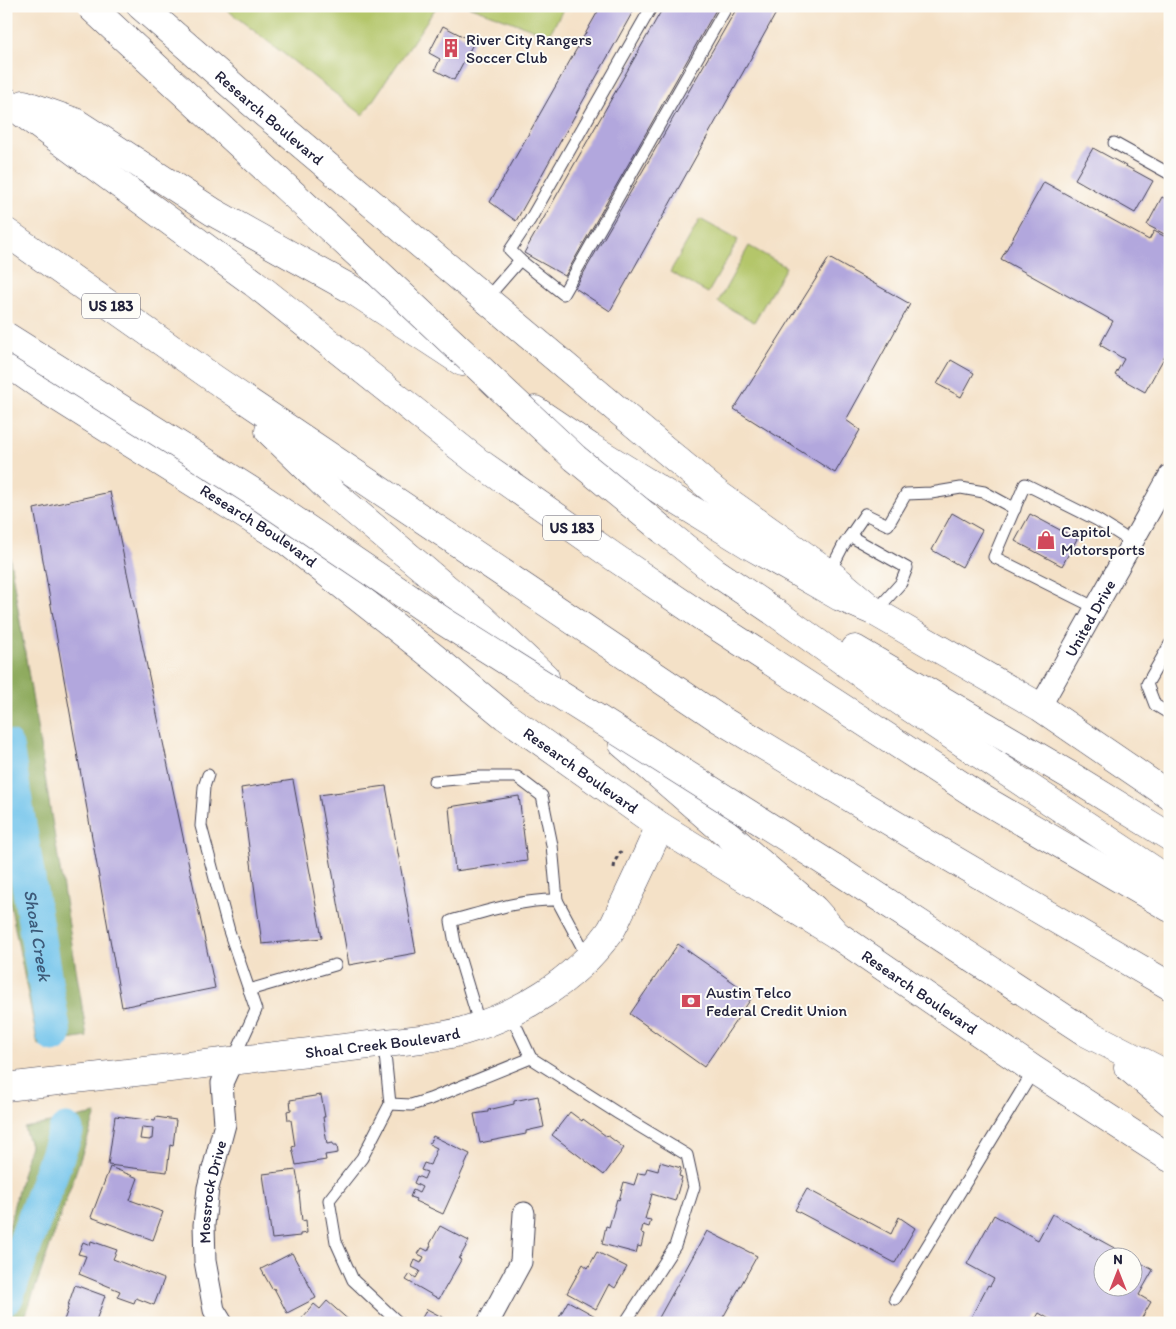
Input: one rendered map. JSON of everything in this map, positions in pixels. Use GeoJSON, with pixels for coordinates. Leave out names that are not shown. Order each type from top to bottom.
{"type":"FeatureCollection","features":[{"type":"Feature","properties":{"kind":"main road"},"geometry":{"type":"LineString","coordinates":[[90,6],[374,268],[574,458],[714,570],[888,693],[1170,881]]}},
{"type":"Feature","properties":{"kind":"main road","name":"Research Boulevard"},"geometry":{"type":"LineString","coordinates":[[141,6],[251,102],[719,495],[829,574],[875,612],[1040,707],[1170,796]]}},
{"type":"Feature","properties":{"kind":"main road"},"geometry":{"type":"LineString","coordinates":[[6,100],[75,122],[213,212],[351,289],[590,447],[740,540],[840,597],[875,612]]}},
{"type":"Feature","properties":{"kind":"main road","name":"US 183"},"geometry":{"type":"LineString","coordinates":[[6,100],[254,283],[477,461],[614,557],[704,618],[978,796],[1170,908]]}},
{"type":"Feature","properties":{"kind":"main road","name":"US 183"},"geometry":{"type":"LineString","coordinates":[[6,232],[216,380],[718,718],[939,851],[1170,986]]}},
{"type":"Feature","properties":{"kind":"main road"},"geometry":{"type":"LineString","coordinates":[[6,336],[250,490],[443,621],[833,867],[1087,1032],[1170,1076]]}},
{"type":"Feature","properties":{"kind":"main road","name":"Research Boulevard"},"geometry":{"type":"LineString","coordinates":[[6,362],[288,542],[505,716],[660,826],[837,936],[1034,1070],[1170,1158]]}},
{"type":"Feature","properties":{"kind":"main road"},"geometry":{"type":"LineString","coordinates":[[216,380],[333,493],[482,618],[558,688],[814,909],[837,936]]}},
{"type":"Feature","properties":{"kind":"main road"},"geometry":{"type":"LineString","coordinates":[[663,530],[886,668],[1170,837]]}},
{"type":"Feature","properties":{"kind":"main road","name":"Shoal Creek Boulevard"},"geometry":{"type":"LineString","coordinates":[[6,1087],[384,1044],[460,1032],[480,1026],[524,1007],[548,992],[588,958],[610,932],[660,826]]}},
{"type":"Feature","properties":{"kind":"main road"},"geometry":{"type":"LineString","coordinates":[[1087,1032],[1170,1102]]}},
{"type":"Feature","properties":{"kind":"street","name":"United Drive"},"geometry":{"type":"LineString","coordinates":[[1040,707],[1132,542],[1164,500],[1170,475]]}},
{"type":"Feature","properties":{"kind":"street","name":"Mossrock Drive"},"geometry":{"type":"LineString","coordinates":[[212,1319],[205,1261],[204,1225],[208,1188],[225,1124],[222,1083],[232,1061]]}},
{"type":"Feature","properties":{"kind":"street"},"geometry":{"type":"LineString","coordinates":[[488,1323],[520,1262],[524,1213]]}},
{"type":"Feature","properties":{"kind":"lane"},"geometry":{"type":"LineString","coordinates":[[652,6],[530,220],[510,250],[563,294],[727,6]]}},
{"type":"Feature","properties":{"kind":"lane"},"geometry":{"type":"LineString","coordinates":[[1114,143],[1170,174]]}},
{"type":"Feature","properties":{"kind":"lane"},"geometry":{"type":"LineString","coordinates":[[486,299],[520,260]]}},
{"type":"Feature","properties":{"kind":"lane"},"geometry":{"type":"LineString","coordinates":[[1096,608],[994,557],[1025,484],[1096,520],[1132,542]]}},
{"type":"Feature","properties":{"kind":"lane"},"geometry":{"type":"LineString","coordinates":[[829,574],[843,546],[865,514],[888,525],[906,494],[931,493],[961,488],[984,492],[1015,509]]}},
{"type":"Feature","properties":{"kind":"lane"},"geometry":{"type":"LineString","coordinates":[[850,536],[907,568],[901,583],[875,612]]}},
{"type":"Feature","properties":{"kind":"lane"},"geometry":{"type":"LineString","coordinates":[[1170,644],[1147,684],[1155,705],[1170,714]]}},
{"type":"Feature","properties":{"kind":"lane"},"geometry":{"type":"LineString","coordinates":[[208,776],[204,787],[201,826],[229,930],[256,1010],[232,1061]]}},
{"type":"Feature","properties":{"kind":"lane"},"geometry":{"type":"LineString","coordinates":[[434,781],[479,777],[517,777],[542,796],[552,845],[557,900],[588,958]]}},
{"type":"Feature","properties":{"kind":"lane"},"geometry":{"type":"LineString","coordinates":[[480,1026],[457,952],[451,921],[508,906],[543,900],[557,900]]}},
{"type":"Feature","properties":{"kind":"lane"},"geometry":{"type":"LineString","coordinates":[[249,990],[336,965]]}},
{"type":"Feature","properties":{"kind":"lane"},"geometry":{"type":"LineString","coordinates":[[510,1013],[531,1058],[687,1155],[694,1187],[675,1246],[625,1323]]}},
{"type":"Feature","properties":{"kind":"lane"},"geometry":{"type":"LineString","coordinates":[[384,1044],[390,1104],[362,1158],[329,1200],[336,1242],[352,1280],[399,1323]]}},
{"type":"Feature","properties":{"kind":"lane"},"geometry":{"type":"LineString","coordinates":[[390,1104],[410,1105],[430,1099],[531,1058]]}},
{"type":"Feature","properties":{"kind":"lane"},"geometry":{"type":"LineString","coordinates":[[895,1299],[1034,1070]]}},
{"type":"Feature","properties":{"kind":"green space"},"geometry":{"type":"Polygon","coordinates":[[[222,6],[437,6],[363,115],[222,6]]]}},
{"type":"Feature","properties":{"kind":"green space"},"geometry":{"type":"Polygon","coordinates":[[[468,6],[565,6],[549,35],[468,6]]]}},
{"type":"Feature","properties":{"kind":"green space"},"geometry":{"type":"Polygon","coordinates":[[[700,219],[738,240],[708,293],[670,272],[700,219]]]}},
{"type":"Feature","properties":{"kind":"green space"},"geometry":{"type":"Polygon","coordinates":[[[749,246],[786,267],[754,322],[718,302],[749,246]]]}},
{"type":"Feature","properties":{"kind":"green space"},"geometry":{"type":"Polygon","coordinates":[[[6,546],[9,553],[87,1037],[38,1045],[6,883],[6,546]]]}},
{"type":"Feature","properties":{"kind":"green space"},"geometry":{"type":"Polygon","coordinates":[[[96,1114],[23,1323],[6,1323],[6,1241],[30,1145],[24,1128],[96,1114]]]}},
{"type":"Feature","properties":{"kind":"building"},"geometry":{"type":"Polygon","coordinates":[[[601,6],[636,6],[516,221],[490,202],[601,6]]]}},
{"type":"Feature","properties":{"kind":"building"},"geometry":{"type":"Polygon","coordinates":[[[664,6],[718,6],[565,276],[524,253],[664,6]]]}},
{"type":"Feature","properties":{"kind":"building"},"geometry":{"type":"Polygon","coordinates":[[[738,6],[780,6],[610,311],[575,288],[738,6]]]}},
{"type":"Feature","properties":{"kind":"building","name":"River City Rangers Soccer Club"},"geometry":{"type":"Polygon","coordinates":[[[443,26],[474,42],[454,80],[435,70],[440,59],[429,53],[443,26]]]}},
{"type":"Feature","properties":{"kind":"building"},"geometry":{"type":"Polygon","coordinates":[[[1093,148],[1153,181],[1135,213],[1075,179],[1093,148]]]}},
{"type":"Feature","properties":{"kind":"building"},"geometry":{"type":"Polygon","coordinates":[[[1044,182],[1149,240],[1154,231],[1170,239],[1170,347],[1145,392],[1115,375],[1124,359],[1100,345],[1113,321],[1001,259],[1044,182]]]}},
{"type":"Feature","properties":{"kind":"building"},"geometry":{"type":"Polygon","coordinates":[[[1162,197],[1170,201],[1170,237],[1147,225],[1162,197]]]}},
{"type":"Feature","properties":{"kind":"building"},"geometry":{"type":"Polygon","coordinates":[[[829,258],[910,304],[846,420],[860,430],[835,473],[734,409],[829,258]]]}},
{"type":"Feature","properties":{"kind":"building"},"geometry":{"type":"Polygon","coordinates":[[[951,360],[974,373],[961,397],[937,384],[951,360]]]}},
{"type":"Feature","properties":{"kind":"building"},"geometry":{"type":"Polygon","coordinates":[[[110,492],[215,988],[122,1007],[34,509],[110,492]]]}},
{"type":"Feature","properties":{"kind":"building"},"geometry":{"type":"Polygon","coordinates":[[[952,513],[982,530],[962,567],[932,550],[952,513]]]}},
{"type":"Feature","properties":{"kind":"building","name":"Capitol Motorsports"},"geometry":{"type":"Polygon","coordinates":[[[1030,514],[1077,539],[1062,566],[1015,541],[1030,514]]]}},
{"type":"Feature","properties":{"kind":"building"},"geometry":{"type":"Polygon","coordinates":[[[293,780],[322,938],[262,944],[241,788],[293,780]]]}},
{"type":"Feature","properties":{"kind":"building"},"geometry":{"type":"Polygon","coordinates":[[[386,786],[416,953],[349,965],[319,795],[386,786]]]}},
{"type":"Feature","properties":{"kind":"building"},"geometry":{"type":"Polygon","coordinates":[[[519,796],[527,861],[455,871],[449,807],[519,796]]]}},
{"type":"Feature","properties":{"kind":"building"},"geometry":{"type":"Polygon","coordinates":[[[678,944],[753,996],[704,1067],[630,1014],[678,944]]]}},
{"type":"Feature","properties":{"kind":"building"},"geometry":{"type":"Polygon","coordinates":[[[321,1095],[327,1144],[333,1143],[333,1145],[337,1145],[338,1153],[325,1155],[326,1160],[296,1165],[292,1147],[295,1146],[291,1120],[288,1120],[287,1111],[291,1110],[290,1100],[321,1095]]]}},
{"type":"Feature","properties":{"kind":"building"},"geometry":{"type":"Polygon","coordinates":[[[538,1096],[544,1127],[526,1131],[526,1134],[480,1143],[474,1114],[488,1112],[488,1110],[514,1104],[514,1101],[538,1096]]]}},
{"type":"Feature","properties":{"kind":"building"},"geometry":{"type":"Polygon","coordinates":[[[570,1112],[624,1148],[604,1175],[552,1135],[570,1112]]]}},
{"type":"Feature","properties":{"kind":"building"},"geometry":{"type":"Polygon","coordinates":[[[115,1116],[155,1121],[156,1117],[176,1120],[173,1146],[170,1145],[167,1172],[108,1165],[115,1116]],[[142,1127],[140,1139],[152,1139],[153,1128],[142,1127]]]}},
{"type":"Feature","properties":{"kind":"building"},"geometry":{"type":"Polygon","coordinates":[[[433,1136],[470,1154],[443,1214],[410,1197],[413,1190],[419,1193],[422,1187],[414,1183],[417,1176],[424,1179],[427,1172],[421,1170],[424,1163],[430,1165],[437,1148],[429,1144],[433,1136]]]}},
{"type":"Feature","properties":{"kind":"building"},"geometry":{"type":"Polygon","coordinates":[[[660,1162],[681,1168],[679,1176],[682,1177],[675,1201],[652,1194],[645,1219],[651,1220],[649,1227],[643,1225],[641,1233],[644,1234],[641,1247],[638,1246],[636,1253],[602,1244],[606,1226],[609,1227],[624,1182],[634,1185],[638,1173],[645,1174],[647,1168],[658,1171],[660,1162]]]}},
{"type":"Feature","properties":{"kind":"building"},"geometry":{"type":"Polygon","coordinates":[[[110,1167],[138,1178],[130,1200],[163,1212],[153,1240],[91,1217],[110,1167]]]}},
{"type":"Feature","properties":{"kind":"building"},"geometry":{"type":"Polygon","coordinates":[[[296,1170],[302,1221],[306,1220],[307,1233],[300,1234],[300,1236],[272,1239],[263,1174],[296,1170]]]}},
{"type":"Feature","properties":{"kind":"building"},"geometry":{"type":"Polygon","coordinates":[[[807,1189],[891,1234],[899,1217],[915,1228],[895,1263],[795,1210],[807,1189]]]}},
{"type":"Feature","properties":{"kind":"building"},"geometry":{"type":"Polygon","coordinates":[[[1052,1214],[1111,1246],[1094,1246],[1094,1296],[1141,1296],[1151,1302],[1139,1323],[1056,1323],[1039,1313],[1033,1323],[968,1323],[988,1285],[990,1286],[994,1279],[967,1264],[994,1215],[1038,1240],[1052,1214]]]}},
{"type":"Feature","properties":{"kind":"building"},"geometry":{"type":"Polygon","coordinates":[[[440,1226],[469,1241],[459,1259],[461,1260],[439,1299],[406,1280],[410,1274],[416,1278],[420,1271],[412,1267],[415,1260],[421,1263],[424,1257],[418,1254],[422,1248],[428,1251],[440,1226]]]}},
{"type":"Feature","properties":{"kind":"building"},"geometry":{"type":"Polygon","coordinates":[[[707,1231],[757,1256],[720,1323],[656,1323],[707,1231]]]}},
{"type":"Feature","properties":{"kind":"building"},"geometry":{"type":"Polygon","coordinates":[[[91,1241],[117,1250],[113,1259],[164,1279],[154,1305],[136,1298],[134,1303],[117,1297],[120,1291],[79,1274],[86,1256],[78,1254],[83,1242],[90,1245],[91,1241]]]}},
{"type":"Feature","properties":{"kind":"building"},"geometry":{"type":"Polygon","coordinates":[[[597,1252],[627,1267],[615,1288],[609,1284],[596,1309],[567,1293],[583,1264],[588,1268],[597,1252]]]}},
{"type":"Feature","properties":{"kind":"building"},"geometry":{"type":"Polygon","coordinates":[[[292,1253],[316,1298],[287,1313],[274,1288],[272,1289],[261,1269],[292,1253]]]}},
{"type":"Feature","properties":{"kind":"building"},"geometry":{"type":"Polygon","coordinates":[[[1144,1265],[1153,1270],[1144,1286],[1144,1265]]]}},
{"type":"Feature","properties":{"kind":"building"},"geometry":{"type":"Polygon","coordinates":[[[75,1285],[105,1296],[95,1323],[63,1323],[75,1285]]]}},
{"type":"Feature","properties":{"kind":"building"},"geometry":{"type":"Polygon","coordinates":[[[327,1301],[352,1323],[298,1323],[314,1304],[320,1309],[327,1301]]]}},
{"type":"Feature","properties":{"kind":"building"},"geometry":{"type":"Polygon","coordinates":[[[568,1301],[595,1316],[591,1323],[556,1323],[568,1301]]]}},
{"type":"Feature","properties":{"kind":"building"},"geometry":{"type":"Polygon","coordinates":[[[427,1309],[453,1323],[419,1323],[427,1309]]]}},
{"type":"Feature","properties":{"kind":"waterway","name":"Shoal Creek"},"geometry":{"type":"LineString","coordinates":[[6,747],[54,1035]]}},
{"type":"Feature","properties":{"kind":"waterway","name":"Shoal Creek"},"geometry":{"type":"LineString","coordinates":[[6,1297],[66,1131]]}},
{"type":"Feature","properties":{"kind":"place","name":"River City Rangers Soccer Club"},"geometry":{"type":"Point","coordinates":[451,48]}},
{"type":"Feature","properties":{"kind":"place","name":"Capitol Motorsports"},"geometry":{"type":"Point","coordinates":[1046,540]}},
{"type":"Feature","properties":{"kind":"place","name":"Austin Telco Federal Credit Union"},"geometry":{"type":"Point","coordinates":[691,1001]}}]}
